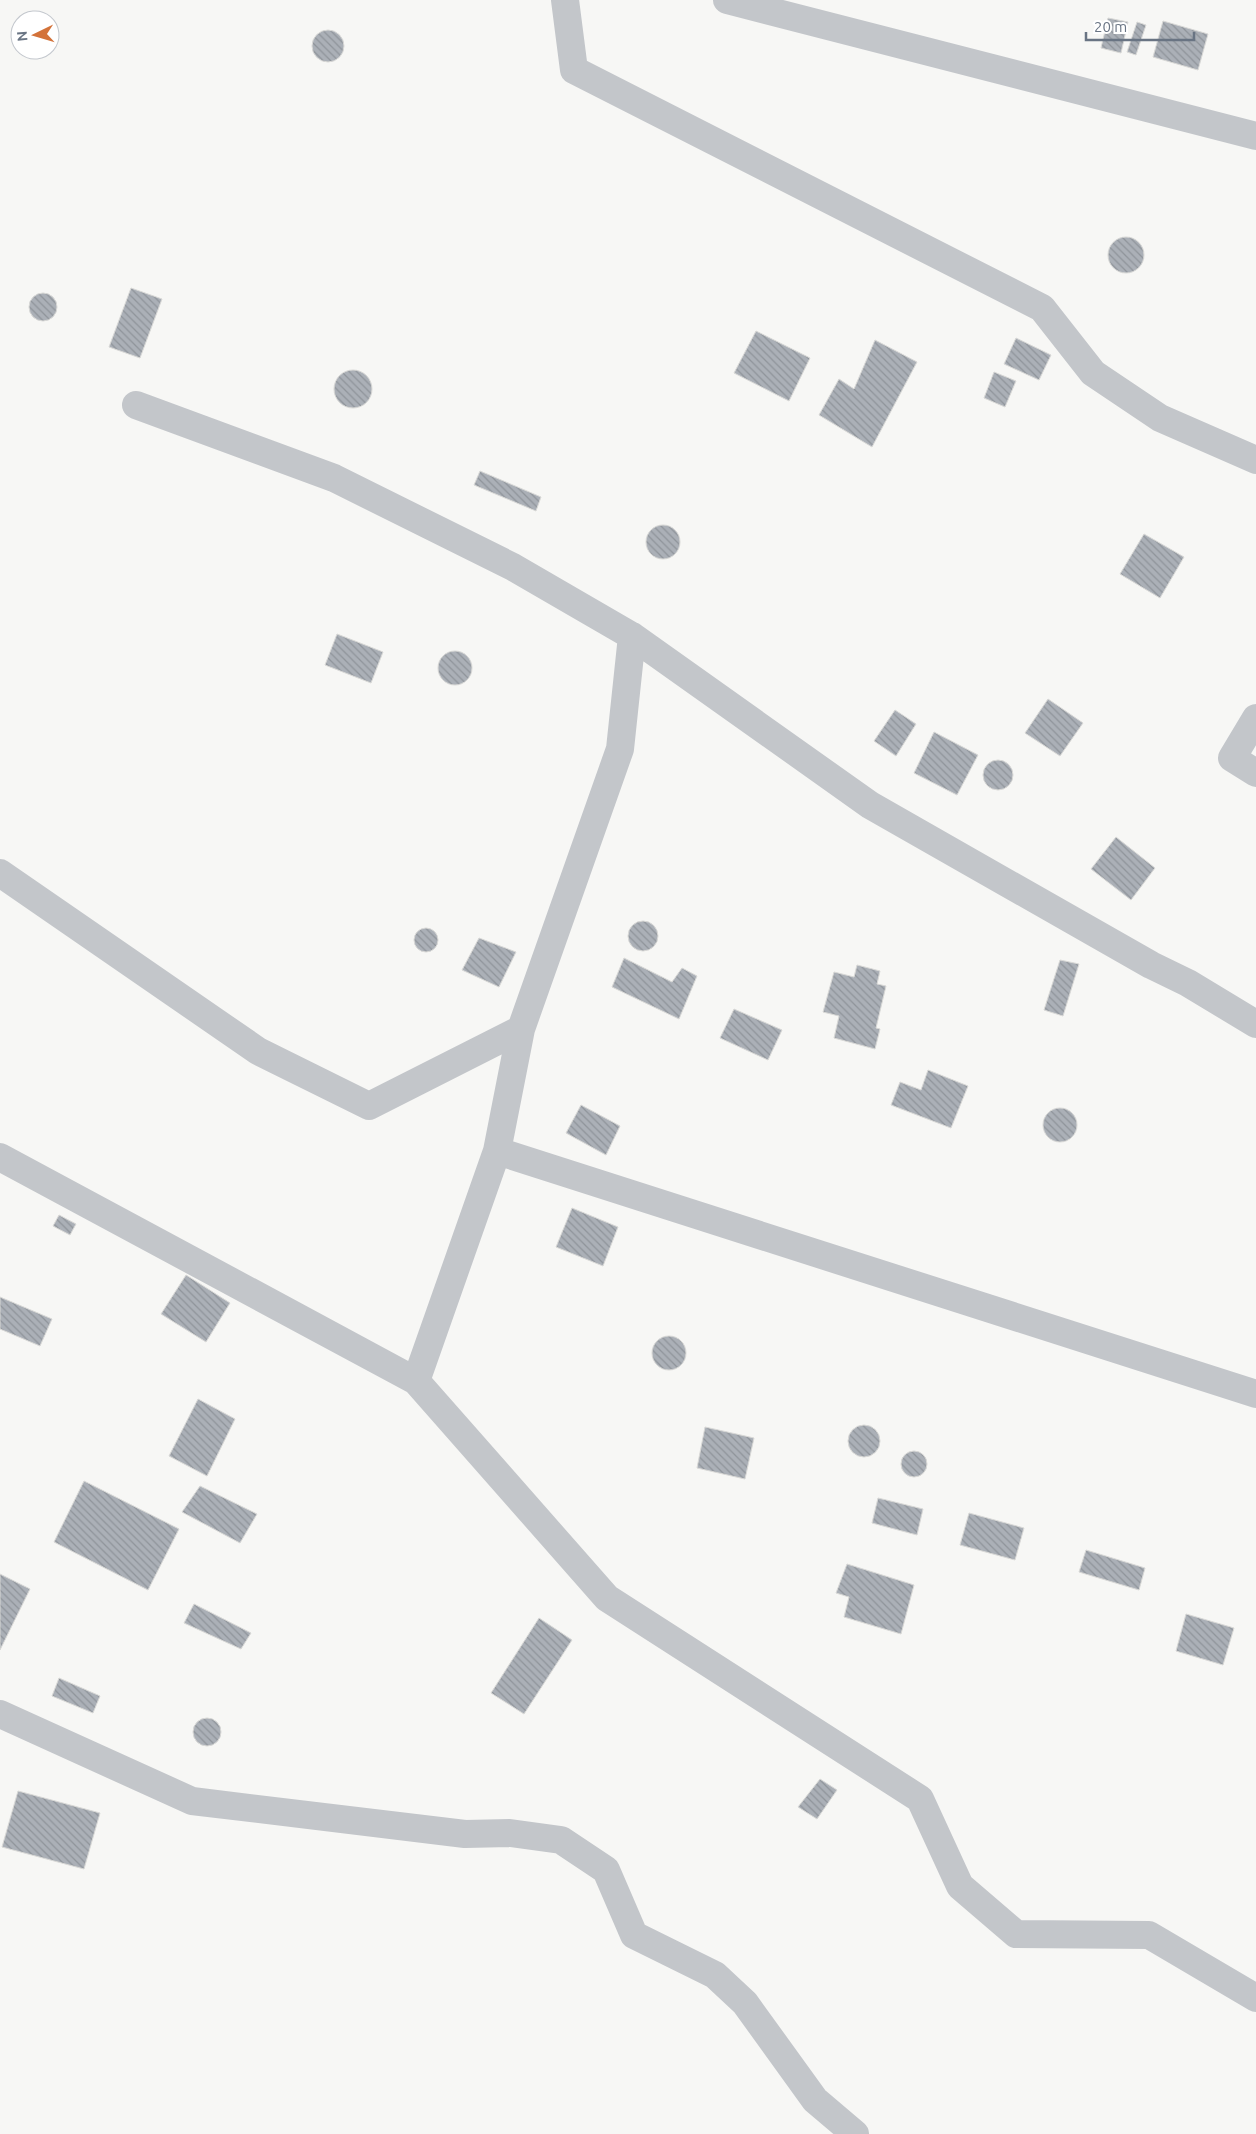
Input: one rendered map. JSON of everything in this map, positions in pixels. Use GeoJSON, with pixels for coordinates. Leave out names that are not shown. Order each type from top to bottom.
{"type":"FeatureCollection","features":[{"type":"Feature","properties":{"kind":"street"},"geometry":{"type":"LineString","coordinates":[[565,0],[574,70],[1042,308],[1094,373],[1160,418],[1256,460]]}},
{"type":"Feature","properties":{"kind":"street"},"geometry":{"type":"LineString","coordinates":[[727,0],[1256,136]]}},
{"type":"Feature","properties":{"kind":"street"},"geometry":{"type":"LineString","coordinates":[[136,405],[334,478],[513,567],[632,636],[870,805],[1151,965],[1188,983],[1256,1024]]}},
{"type":"Feature","properties":{"kind":"street"},"geometry":{"type":"LineString","coordinates":[[416,1381],[497,1151],[521,1029],[620,749],[632,636]]}},
{"type":"Feature","properties":{"kind":"street"},"geometry":{"type":"LineString","coordinates":[[1256,718],[1232,758],[1256,773]]}},
{"type":"Feature","properties":{"kind":"street"},"geometry":{"type":"LineString","coordinates":[[0,873],[258,1050],[369,1106],[521,1029]]}},
{"type":"Feature","properties":{"kind":"street"},"geometry":{"type":"LineString","coordinates":[[497,1151],[1256,1394]]}},
{"type":"Feature","properties":{"kind":"street"},"geometry":{"type":"LineString","coordinates":[[0,1157],[416,1381],[607,1598],[920,1799],[960,1886],[1016,1934],[1149,1935],[1256,1998]]}},
{"type":"Feature","properties":{"kind":"street"},"geometry":{"type":"LineString","coordinates":[[0,1714],[192,1801],[465,1834],[510,1833],[561,1840],[606,1870],[634,1936],[715,1975],[745,2003],[815,2100],[854,2134]]}},
{"type":"Feature","properties":{"kind":"building"},"geometry":{"type":"Polygon","coordinates":[[[1108,18],[1128,22],[1121,53],[1101,48],[1108,18]]]}},
{"type":"Feature","properties":{"kind":"building"},"geometry":{"type":"Polygon","coordinates":[[[1163,21],[1208,34],[1198,70],[1153,57],[1163,21]]]}},
{"type":"Feature","properties":{"kind":"building"},"geometry":{"type":"Polygon","coordinates":[[[1137,22],[1146,25],[1136,55],[1127,52],[1137,22]]]}},
{"type":"Feature","properties":{"kind":"building"},"geometry":{"type":"Polygon","coordinates":[[[328,30],[334,31],[339,35],[343,40],[343,52],[339,57],[334,61],[328,62],[322,61],[317,57],[313,52],[312,46],[313,40],[317,35],[322,31],[328,30]]]}},
{"type":"Feature","properties":{"kind":"building"},"geometry":{"type":"Polygon","coordinates":[[[1126,237],[1133,238],[1139,242],[1143,248],[1143,262],[1139,268],[1133,272],[1126,273],[1119,272],[1113,268],[1109,262],[1108,255],[1109,248],[1113,242],[1119,238],[1126,237]]]}},
{"type":"Feature","properties":{"kind":"building"},"geometry":{"type":"Polygon","coordinates":[[[131,288],[162,299],[140,358],[109,347],[131,288]]]}},
{"type":"Feature","properties":{"kind":"building"},"geometry":{"type":"Polygon","coordinates":[[[43,293],[53,297],[57,307],[53,317],[43,321],[33,317],[29,307],[33,297],[43,293]]]}},
{"type":"Feature","properties":{"kind":"building"},"geometry":{"type":"Polygon","coordinates":[[[756,331],[810,358],[789,401],[734,373],[756,331]]]}},
{"type":"Feature","properties":{"kind":"building"},"geometry":{"type":"Polygon","coordinates":[[[1016,338],[1051,355],[1039,380],[1004,364],[1016,338]]]}},
{"type":"Feature","properties":{"kind":"building"},"geometry":{"type":"Polygon","coordinates":[[[875,340],[917,362],[872,447],[819,415],[839,379],[854,389],[875,340]]]}},
{"type":"Feature","properties":{"kind":"building"},"geometry":{"type":"Polygon","coordinates":[[[353,370],[367,375],[372,389],[367,403],[353,408],[339,403],[334,389],[339,375],[353,370]]]}},
{"type":"Feature","properties":{"kind":"building"},"geometry":{"type":"Polygon","coordinates":[[[994,372],[1016,381],[1005,407],[984,398],[994,372]]]}},
{"type":"Feature","properties":{"kind":"building"},"geometry":{"type":"Polygon","coordinates":[[[480,471],[541,497],[536,511],[474,485],[480,471]]]}},
{"type":"Feature","properties":{"kind":"building"},"geometry":{"type":"Polygon","coordinates":[[[663,525],[670,526],[675,530],[679,535],[679,549],[675,554],[670,558],[663,559],[656,558],[651,554],[647,549],[646,542],[647,535],[651,530],[656,526],[663,525]]]}},
{"type":"Feature","properties":{"kind":"building"},"geometry":{"type":"Polygon","coordinates":[[[1144,534],[1184,557],[1160,598],[1120,574],[1144,534]]]}},
{"type":"Feature","properties":{"kind":"building"},"geometry":{"type":"Polygon","coordinates":[[[337,634],[383,652],[371,683],[325,665],[337,634]]]}},
{"type":"Feature","properties":{"kind":"building"},"geometry":{"type":"Polygon","coordinates":[[[455,651],[467,656],[472,668],[467,680],[455,685],[443,680],[438,668],[443,656],[455,651]]]}},
{"type":"Feature","properties":{"kind":"building"},"geometry":{"type":"Polygon","coordinates":[[[1048,699],[1083,723],[1060,756],[1025,733],[1048,699]]]}},
{"type":"Feature","properties":{"kind":"building"},"geometry":{"type":"Polygon","coordinates":[[[895,710],[916,724],[896,756],[874,741],[895,710]]]}},
{"type":"Feature","properties":{"kind":"building"},"geometry":{"type":"Polygon","coordinates":[[[934,732],[978,755],[957,795],[914,773],[934,732]]]}},
{"type":"Feature","properties":{"kind":"building"},"geometry":{"type":"Polygon","coordinates":[[[998,760],[1009,764],[1013,775],[1009,786],[998,790],[987,786],[983,775],[987,764],[998,760]]]}},
{"type":"Feature","properties":{"kind":"building"},"geometry":{"type":"Polygon","coordinates":[[[1116,837],[1155,868],[1131,900],[1091,869],[1116,837]]]}},
{"type":"Feature","properties":{"kind":"building"},"geometry":{"type":"Polygon","coordinates":[[[643,921],[654,925],[658,936],[654,947],[643,951],[632,947],[628,936],[632,925],[643,921]]]}},
{"type":"Feature","properties":{"kind":"building"},"geometry":{"type":"Polygon","coordinates":[[[426,928],[435,931],[438,940],[435,949],[426,952],[417,949],[414,940],[417,931],[426,928]]]}},
{"type":"Feature","properties":{"kind":"building"},"geometry":{"type":"Polygon","coordinates":[[[479,938],[516,952],[499,987],[462,970],[479,938]]]}},
{"type":"Feature","properties":{"kind":"building"},"geometry":{"type":"Polygon","coordinates":[[[624,958],[672,982],[682,968],[697,976],[679,1019],[612,987],[624,958]]]}},
{"type":"Feature","properties":{"kind":"building"},"geometry":{"type":"Polygon","coordinates":[[[1060,960],[1079,964],[1063,1016],[1044,1010],[1060,960]]]}},
{"type":"Feature","properties":{"kind":"building"},"geometry":{"type":"Polygon","coordinates":[[[857,965],[880,971],[877,984],[886,986],[876,1028],[880,1029],[875,1049],[834,1038],[839,1016],[823,1012],[834,972],[854,977],[857,965]]]}},
{"type":"Feature","properties":{"kind":"building"},"geometry":{"type":"Polygon","coordinates":[[[734,1009],[782,1030],[768,1060],[720,1038],[734,1009]]]}},
{"type":"Feature","properties":{"kind":"building"},"geometry":{"type":"Polygon","coordinates":[[[928,1070],[968,1086],[951,1128],[891,1105],[900,1082],[921,1090],[928,1070]]]}},
{"type":"Feature","properties":{"kind":"building"},"geometry":{"type":"Polygon","coordinates":[[[581,1105],[620,1126],[606,1155],[566,1133],[581,1105]]]}},
{"type":"Feature","properties":{"kind":"building"},"geometry":{"type":"Polygon","coordinates":[[[1060,1108],[1072,1113],[1077,1125],[1072,1137],[1060,1142],[1048,1137],[1043,1125],[1048,1113],[1060,1108]]]}},
{"type":"Feature","properties":{"kind":"building"},"geometry":{"type":"Polygon","coordinates":[[[572,1208],[618,1227],[603,1266],[556,1247],[572,1208]]]}},
{"type":"Feature","properties":{"kind":"building"},"geometry":{"type":"Polygon","coordinates":[[[59,1215],[76,1224],[70,1235],[53,1226],[59,1215]]]}},
{"type":"Feature","properties":{"kind":"building"},"geometry":{"type":"Polygon","coordinates":[[[186,1275],[230,1303],[206,1342],[161,1314],[186,1275]]]}},
{"type":"Feature","properties":{"kind":"building"},"geometry":{"type":"Polygon","coordinates":[[[0,1297],[52,1319],[40,1346],[0,1329],[0,1297]]]}},
{"type":"Feature","properties":{"kind":"building"},"geometry":{"type":"Polygon","coordinates":[[[669,1336],[681,1341],[686,1353],[681,1365],[669,1370],[657,1365],[652,1353],[657,1341],[669,1336]]]}},
{"type":"Feature","properties":{"kind":"building"},"geometry":{"type":"Polygon","coordinates":[[[198,1399],[235,1419],[207,1476],[169,1456],[198,1399]]]}},
{"type":"Feature","properties":{"kind":"building"},"geometry":{"type":"Polygon","coordinates":[[[864,1425],[870,1426],[875,1430],[879,1435],[879,1447],[875,1452],[870,1456],[864,1457],[858,1456],[853,1452],[849,1447],[848,1441],[849,1435],[853,1430],[858,1426],[864,1425]]]}},
{"type":"Feature","properties":{"kind":"building"},"geometry":{"type":"Polygon","coordinates":[[[705,1427],[754,1438],[745,1479],[697,1468],[705,1427]]]}},
{"type":"Feature","properties":{"kind":"building"},"geometry":{"type":"Polygon","coordinates":[[[914,1451],[923,1455],[927,1464],[923,1473],[914,1477],[905,1473],[901,1464],[905,1455],[914,1451]]]}},
{"type":"Feature","properties":{"kind":"building"},"geometry":{"type":"Polygon","coordinates":[[[84,1481],[179,1529],[148,1590],[54,1542],[84,1481]]]}},
{"type":"Feature","properties":{"kind":"building"},"geometry":{"type":"Polygon","coordinates":[[[200,1486],[257,1514],[240,1543],[182,1512],[200,1486]]]}},
{"type":"Feature","properties":{"kind":"building"},"geometry":{"type":"Polygon","coordinates":[[[878,1498],[923,1509],[917,1535],[872,1523],[878,1498]]]}},
{"type":"Feature","properties":{"kind":"building"},"geometry":{"type":"Polygon","coordinates":[[[969,1513],[1024,1528],[1015,1560],[960,1545],[969,1513]]]}},
{"type":"Feature","properties":{"kind":"building"},"geometry":{"type":"Polygon","coordinates":[[[1086,1550],[1145,1568],[1139,1590],[1079,1572],[1086,1550]]]}},
{"type":"Feature","properties":{"kind":"building"},"geometry":{"type":"Polygon","coordinates":[[[847,1564],[914,1585],[901,1634],[844,1617],[849,1597],[836,1593],[847,1564]]]}},
{"type":"Feature","properties":{"kind":"building"},"geometry":{"type":"Polygon","coordinates":[[[0,1574],[30,1589],[0,1650],[0,1574]]]}},
{"type":"Feature","properties":{"kind":"building"},"geometry":{"type":"Polygon","coordinates":[[[194,1604],[251,1633],[241,1649],[184,1623],[194,1604]]]}},
{"type":"Feature","properties":{"kind":"building"},"geometry":{"type":"Polygon","coordinates":[[[1186,1614],[1234,1628],[1223,1665],[1176,1651],[1186,1614]]]}},
{"type":"Feature","properties":{"kind":"building"},"geometry":{"type":"Polygon","coordinates":[[[539,1618],[572,1640],[524,1714],[491,1693],[539,1618]]]}},
{"type":"Feature","properties":{"kind":"building"},"geometry":{"type":"Polygon","coordinates":[[[59,1678],[100,1696],[93,1713],[52,1696],[59,1678]]]}},
{"type":"Feature","properties":{"kind":"building"},"geometry":{"type":"Polygon","coordinates":[[[207,1718],[217,1722],[221,1732],[217,1742],[207,1746],[197,1742],[193,1732],[197,1722],[207,1718]]]}},
{"type":"Feature","properties":{"kind":"building"},"geometry":{"type":"Polygon","coordinates":[[[820,1779],[837,1790],[817,1819],[798,1807],[820,1779]]]}},
{"type":"Feature","properties":{"kind":"building"},"geometry":{"type":"Polygon","coordinates":[[[18,1791],[100,1813],[84,1869],[2,1847],[18,1791]]]}}]}
